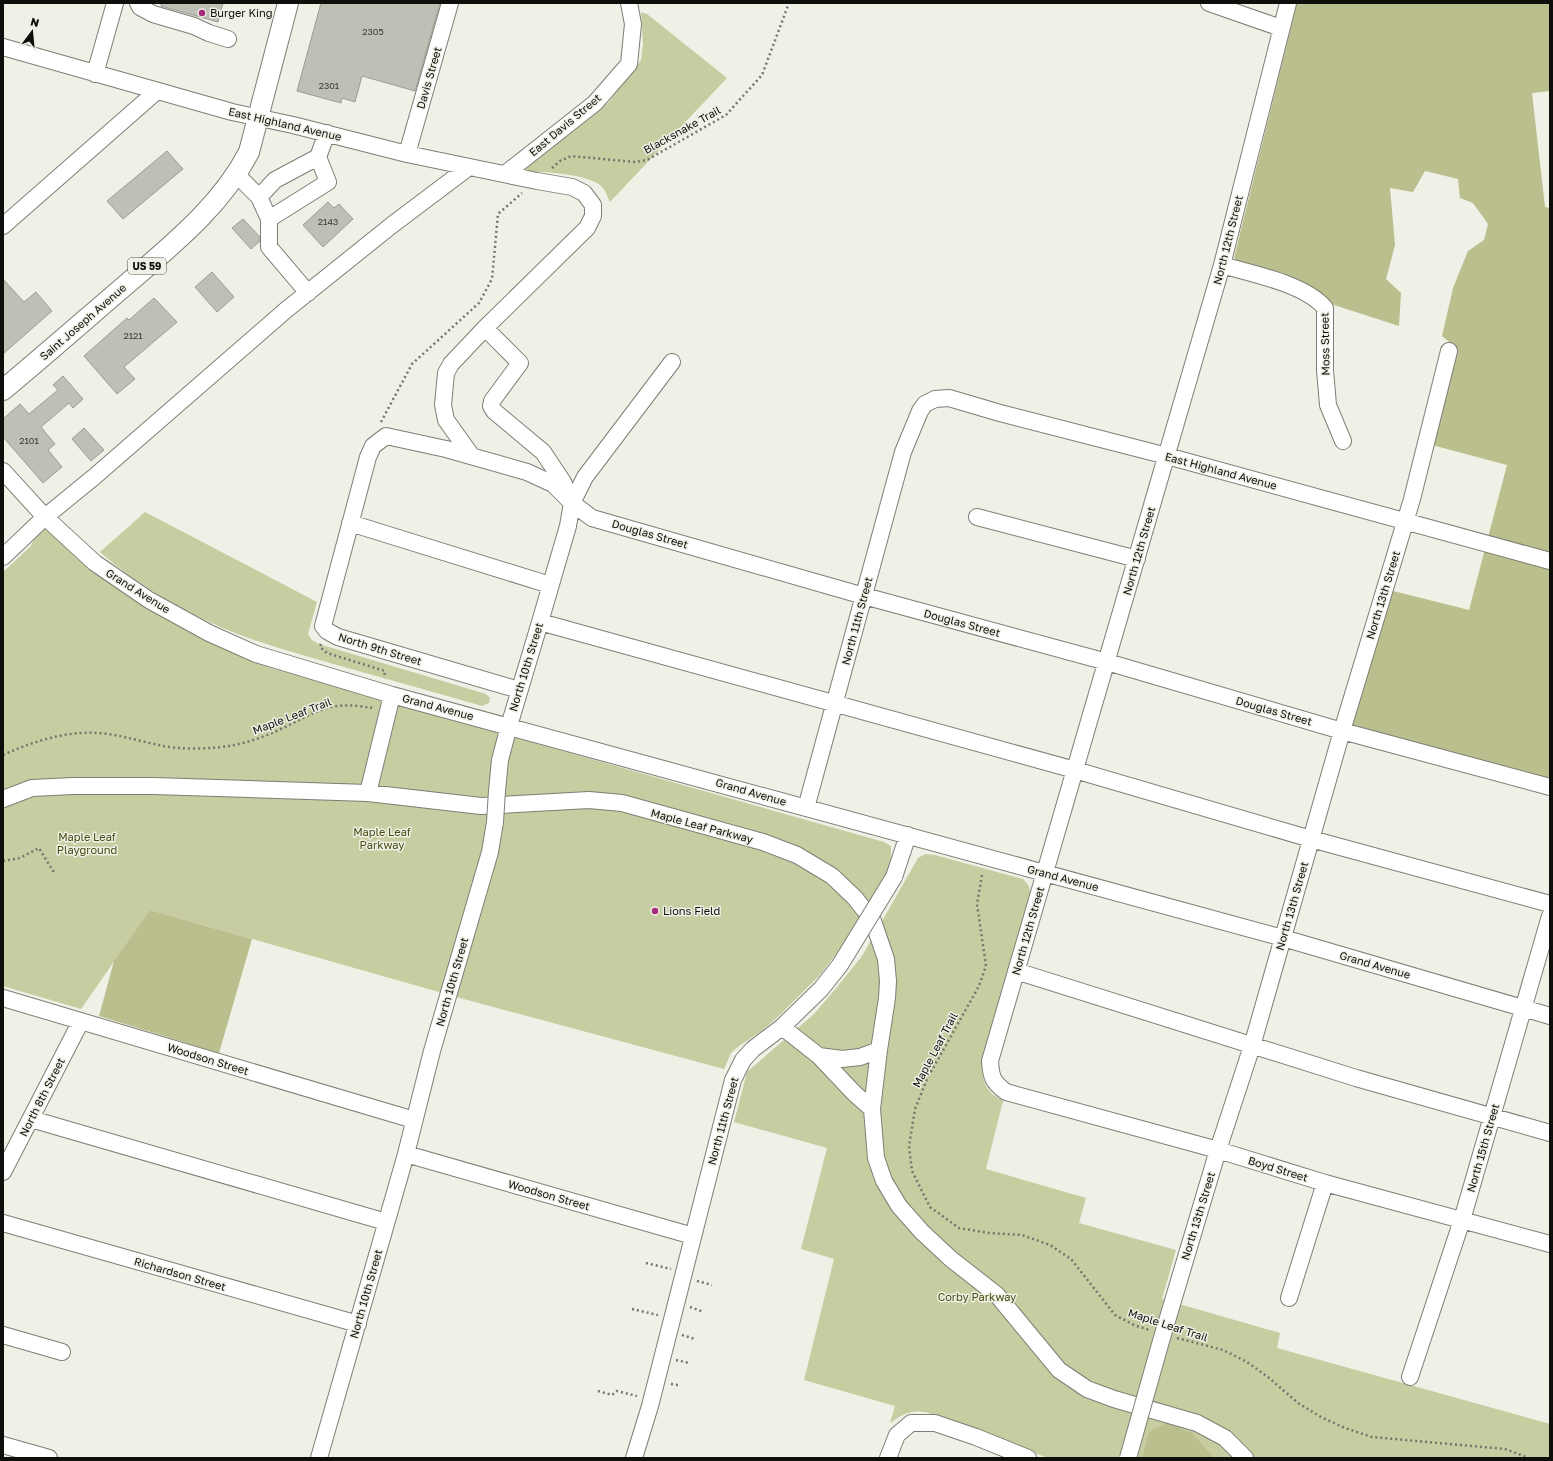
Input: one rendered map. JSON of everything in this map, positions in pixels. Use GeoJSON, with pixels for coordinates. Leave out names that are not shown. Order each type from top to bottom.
{"type":"FeatureCollection","features":[{"type":"Feature","properties":{"kind":"main road","name":"Saint Joseph Avenue"},"geometry":{"type":"LineString","coordinates":[[3,390],[188,231],[225,192],[237,175],[249,152],[288,3]]}},
{"type":"Feature","properties":{"kind":"street"},"geometry":{"type":"LineString","coordinates":[[95,74],[115,3]]}},
{"type":"Feature","properties":{"kind":"street"},"geometry":{"type":"LineString","coordinates":[[138,3],[140,7],[153,14],[194,26],[208,33],[228,39]]}},
{"type":"Feature","properties":{"kind":"street","name":"Davis Street"},"geometry":{"type":"LineString","coordinates":[[407,154],[450,3]]}},
{"type":"Feature","properties":{"kind":"street","name":"East Davis Street"},"geometry":{"type":"LineString","coordinates":[[505,174],[595,103],[628,64],[633,24],[629,3]]}},
{"type":"Feature","properties":{"kind":"street"},"geometry":{"type":"LineString","coordinates":[[1209,3],[1281,28]]}},
{"type":"Feature","properties":{"kind":"street","name":"North 12th Street"},"geometry":{"type":"LineString","coordinates":[[1006,1092],[996,1084],[991,1073],[990,1061],[1222,265],[1288,3]]}},
{"type":"Feature","properties":{"kind":"street","name":"East Highland Avenue"},"geometry":{"type":"LineString","coordinates":[[5,50],[232,112],[326,133],[407,154],[572,187],[584,193],[593,205],[593,216],[587,228],[485,328]]}},
{"type":"Feature","properties":{"kind":"street"},"geometry":{"type":"LineString","coordinates":[[3,226],[157,91]]}},
{"type":"Feature","properties":{"kind":"street"},"geometry":{"type":"LineString","coordinates":[[270,219],[328,182],[318,157],[326,133]]}},
{"type":"Feature","properties":{"kind":"street"},"geometry":{"type":"LineString","coordinates":[[259,197],[275,180],[318,157]]}},
{"type":"Feature","properties":{"kind":"street"},"geometry":{"type":"LineString","coordinates":[[3,557],[45,517],[94,477],[161,417],[308,293],[469,167]]}},
{"type":"Feature","properties":{"kind":"street"},"geometry":{"type":"LineString","coordinates":[[237,175],[259,197],[270,219],[269,247],[308,293]]}},
{"type":"Feature","properties":{"kind":"street","name":"Moss Street"},"geometry":{"type":"LineString","coordinates":[[1222,265],[1271,279],[1302,291],[1318,300],[1325,308],[1325,370],[1328,405],[1343,441]]}},
{"type":"Feature","properties":{"kind":"street"},"geometry":{"type":"LineString","coordinates":[[471,455],[446,420],[443,405],[446,373],[451,364],[485,328],[520,362],[492,401],[491,406],[494,411],[543,452],[563,482],[572,503]]}},
{"type":"Feature","properties":{"kind":"street","name":"North 13th Street"},"geometry":{"type":"LineString","coordinates":[[1128,1458],[1162,1337],[1218,1150],[1252,1046],[1342,731],[1406,522],[1449,351]]}},
{"type":"Feature","properties":{"kind":"street","name":"North 10th Street"},"geometry":{"type":"LineString","coordinates":[[319,1458],[406,1154],[432,1050],[490,852],[495,822],[500,760],[519,690],[568,526],[572,503],[585,477],[672,362]]}},
{"type":"Feature","properties":{"kind":"street","name":"East Highland Avenue"},"geometry":{"type":"LineString","coordinates":[[910,434],[920,410],[925,404],[935,398],[949,398],[1007,415],[1167,456],[1550,562]]}},
{"type":"Feature","properties":{"kind":"street","name":"North 11th Street"},"geometry":{"type":"LineString","coordinates":[[806,808],[903,452],[910,434]]}},
{"type":"Feature","properties":{"kind":"street","name":"Douglas Street"},"geometry":{"type":"LineString","coordinates":[[386,436],[471,455],[527,472],[553,484],[572,503],[592,518],[864,596],[1107,662],[1342,731],[1550,788]]}},
{"type":"Feature","properties":{"kind":"street","name":"North 9th Street"},"geometry":{"type":"LineString","coordinates":[[386,436],[373,446],[368,456],[323,626],[327,631],[338,637],[519,690]]}},
{"type":"Feature","properties":{"kind":"street","name":"Grand Avenue"},"geometry":{"type":"LineString","coordinates":[[3,471],[45,517],[95,563],[150,600],[209,633],[256,654],[392,695],[1283,938],[1550,1016]]}},
{"type":"Feature","properties":{"kind":"street"},"geometry":{"type":"LineString","coordinates":[[977,517],[1137,559]]}},
{"type":"Feature","properties":{"kind":"street"},"geometry":{"type":"LineString","coordinates":[[350,523],[550,585]]}},
{"type":"Feature","properties":{"kind":"street"},"geometry":{"type":"LineString","coordinates":[[540,622],[1075,770],[1311,839],[1550,904]]}},
{"type":"Feature","properties":{"kind":"street"},"geometry":{"type":"LineString","coordinates":[[368,794],[392,695]]}},
{"type":"Feature","properties":{"kind":"street","name":"Maple Leaf Parkway"},"geometry":{"type":"LineString","coordinates":[[3,799],[32,788],[72,786],[154,786],[368,794],[481,806],[589,800],[622,803],[763,842],[797,855],[832,876],[855,898],[873,921],[886,959],[888,981],[879,1050]]}},
{"type":"Feature","properties":{"kind":"street","name":"North 11th Street"},"geometry":{"type":"LineString","coordinates":[[634,1458],[651,1400],[734,1080],[743,1060],[753,1049],[782,1027],[821,989],[840,965],[894,877],[908,835]]}},
{"type":"Feature","properties":{"kind":"street","name":"North 15th Street"},"geometry":{"type":"LineString","coordinates":[[1410,1377],[1462,1220],[1550,916]]}},
{"type":"Feature","properties":{"kind":"street"},"geometry":{"type":"LineString","coordinates":[[1016,971],[1356,1078],[1550,1133]]}},
{"type":"Feature","properties":{"kind":"street","name":"Woodson Street"},"geometry":{"type":"LineString","coordinates":[[3,998],[414,1120]]}},
{"type":"Feature","properties":{"kind":"street","name":"North 8th Street"},"geometry":{"type":"LineString","coordinates":[[3,1172],[81,1021]]}},
{"type":"Feature","properties":{"kind":"street"},"geometry":{"type":"LineString","coordinates":[[782,1027],[819,1056],[854,1093],[872,1109]]}},
{"type":"Feature","properties":{"kind":"street"},"geometry":{"type":"LineString","coordinates":[[819,1056],[842,1059],[860,1057],[879,1050],[872,1109],[876,1158],[884,1181],[899,1206],[922,1232],[951,1258],[997,1295],[1059,1370],[1087,1389],[1114,1399],[1197,1423],[1225,1438],[1245,1458]]}},
{"type":"Feature","properties":{"kind":"street","name":"Boyd Street"},"geometry":{"type":"LineString","coordinates":[[1006,1092],[1218,1150],[1325,1183],[1550,1244]]}},
{"type":"Feature","properties":{"kind":"street"},"geometry":{"type":"LineString","coordinates":[[31,1119],[386,1222]]}},
{"type":"Feature","properties":{"kind":"street","name":"Woodson Street"},"geometry":{"type":"LineString","coordinates":[[406,1154],[693,1236]]}},
{"type":"Feature","properties":{"kind":"street"},"geometry":{"type":"LineString","coordinates":[[1289,1298],[1325,1183]]}},
{"type":"Feature","properties":{"kind":"street","name":"Richardson Street"},"geometry":{"type":"LineString","coordinates":[[3,1223],[358,1324]]}},
{"type":"Feature","properties":{"kind":"street"},"geometry":{"type":"LineString","coordinates":[[3,1335],[62,1352]]}},
{"type":"Feature","properties":{"kind":"street"},"geometry":{"type":"LineString","coordinates":[[888,1458],[897,1435],[911,1423],[936,1423],[976,1437],[1022,1457]]}},
{"type":"Feature","properties":{"kind":"street"},"geometry":{"type":"LineString","coordinates":[[3,1445],[50,1458]]}},
{"type":"Feature","properties":{"kind":"path","name":"Blacksnake Trail"},"geometry":{"type":"LineString","coordinates":[[635,162],[647,160],[726,115],[762,75],[789,3]]}},
{"type":"Feature","properties":{"kind":"path","name":"Maple Leaf Trail"},"geometry":{"type":"LineString","coordinates":[[3,756],[27,745],[76,733],[116,735],[161,746],[189,748],[228,746],[257,739],[330,707],[347,706],[376,708]]}},
{"type":"Feature","properties":{"kind":"path"},"geometry":{"type":"LineString","coordinates":[[3,861],[20,858],[39,848],[53,871],[58,869]]}},
{"type":"Feature","properties":{"kind":"path","name":"Maple Leaf Trail"},"geometry":{"type":"LineString","coordinates":[[982,875],[977,904],[986,966],[979,986],[927,1079],[915,1109],[909,1146],[912,1171],[930,1207],[959,1228],[989,1233],[1022,1235],[1050,1245],[1071,1259],[1115,1315],[1162,1337],[1223,1350],[1247,1362],[1268,1377],[1298,1403],[1321,1417],[1345,1428],[1372,1437],[1505,1449],[1529,1458]]}},
{"type":"Feature","properties":{"kind":"path"},"geometry":{"type":"LineString","coordinates":[[646,1263],[684,1272]]}},
{"type":"Feature","properties":{"kind":"path"},"geometry":{"type":"LineString","coordinates":[[632,1309],[672,1319]]}},
{"type":"Feature","properties":{"kind":"path"},"geometry":{"type":"LineString","coordinates":[[598,1391],[612,1395],[617,1391],[651,1400]]}},
{"type":"Feature","properties":{"kind":"green space"},"geometry":{"type":"Polygon","coordinates":[[[1297,3],[1550,3],[1550,91],[1532,93],[1545,207],[1550,208],[1550,783],[1354,729],[1350,722],[1389,590],[1469,610],[1507,465],[1432,445],[1455,347],[1442,336],[1453,288],[1468,251],[1484,240],[1488,224],[1473,203],[1460,198],[1458,179],[1425,171],[1413,192],[1390,188],[1395,245],[1386,279],[1401,293],[1399,326],[1328,303],[1241,263],[1234,258],[1297,3]]]}},
{"type":"Feature","properties":{"kind":"green space"},"geometry":{"type":"Polygon","coordinates":[[[641,12],[647,14],[727,78],[610,202],[603,188],[597,183],[588,179],[565,174],[522,171],[608,103],[641,60],[643,44],[641,12]]]}},
{"type":"Feature","properties":{"kind":"green space"},"geometry":{"type":"Polygon","coordinates":[[[145,512],[317,602],[308,634],[312,640],[319,644],[486,694],[490,698],[489,703],[482,706],[270,645],[243,636],[186,611],[132,578],[100,552],[145,512]]]}},
{"type":"Feature","properties":{"kind":"green space","name":"Maple Leaf Parkway"},"geometry":{"type":"Polygon","coordinates":[[[41,530],[49,531],[104,579],[143,605],[205,639],[270,668],[884,842],[891,846],[891,860],[886,874],[878,891],[853,932],[820,975],[763,1030],[731,1053],[724,1069],[460,998],[150,910],[81,1009],[3,986],[3,572],[31,546],[35,536],[41,530]]]}},
{"type":"Feature","properties":{"kind":"green space","name":"Corby Parkway"},"geometry":{"type":"Polygon","coordinates":[[[925,854],[935,855],[1023,879],[1029,886],[1030,893],[983,1057],[982,1072],[987,1088],[991,1093],[1003,1101],[986,1169],[1086,1198],[1079,1223],[1176,1250],[1162,1299],[1280,1333],[1277,1348],[1550,1424],[1550,1458],[1048,1458],[929,1413],[918,1411],[908,1413],[890,1423],[895,1406],[804,1380],[834,1259],[801,1249],[827,1148],[734,1122],[747,1072],[814,1014],[837,987],[862,956],[918,858],[925,854]]]}},
{"type":"Feature","properties":{"kind":"green space"},"geometry":{"type":"Polygon","coordinates":[[[150,910],[252,939],[219,1053],[99,1016],[114,961],[150,910]]]}},
{"type":"Feature","properties":{"kind":"green space"},"geometry":{"type":"Polygon","coordinates":[[[1167,1423],[1192,1433],[1214,1458],[1142,1458],[1149,1432],[1167,1423]]]}},
{"type":"Feature","properties":{"kind":"building","name":"Burger King"},"geometry":{"type":"Polygon","coordinates":[[[161,3],[223,3],[218,22],[161,6],[161,3]]]}},
{"type":"Feature","properties":{"kind":"building"},"geometry":{"type":"Polygon","coordinates":[[[321,3],[440,3],[415,91],[362,76],[355,102],[342,98],[341,103],[297,91],[321,3]]]}},
{"type":"Feature","properties":{"kind":"building"},"geometry":{"type":"Polygon","coordinates":[[[167,151],[183,169],[123,219],[107,201],[167,151]]]}},
{"type":"Feature","properties":{"kind":"building"},"geometry":{"type":"Polygon","coordinates":[[[328,202],[334,208],[339,204],[353,219],[323,247],[303,225],[328,202]]]}},
{"type":"Feature","properties":{"kind":"building"},"geometry":{"type":"Polygon","coordinates":[[[243,219],[260,237],[260,241],[251,249],[232,228],[243,219]]]}},
{"type":"Feature","properties":{"kind":"building"},"geometry":{"type":"Polygon","coordinates":[[[212,272],[234,297],[217,312],[195,287],[212,272]]]}},
{"type":"Feature","properties":{"kind":"building"},"geometry":{"type":"Polygon","coordinates":[[[3,279],[24,302],[36,292],[52,311],[3,354],[3,279]]]}},
{"type":"Feature","properties":{"kind":"building"},"geometry":{"type":"Polygon","coordinates":[[[154,298],[177,322],[124,367],[135,379],[117,394],[84,356],[127,318],[129,320],[154,298]]]}},
{"type":"Feature","properties":{"kind":"building"},"geometry":{"type":"Polygon","coordinates":[[[63,376],[83,399],[73,408],[69,403],[41,427],[55,444],[48,450],[62,467],[43,483],[3,437],[3,419],[20,404],[29,414],[58,390],[53,385],[63,376]]]}},
{"type":"Feature","properties":{"kind":"building"},"geometry":{"type":"Polygon","coordinates":[[[84,428],[104,450],[91,461],[72,439],[84,428]]]}},
{"type":"Feature","properties":{"kind":"place","name":"Burger King"},"geometry":{"type":"Point","coordinates":[202,13]}},
{"type":"Feature","properties":{"kind":"place","name":"Lions Field"},"geometry":{"type":"Point","coordinates":[655,911]}},
{"type":"Feature","properties":{"kind":"park label","name":"Maple Leaf Playground"},"geometry":{"type":"Point","coordinates":[87,843]}}]}
